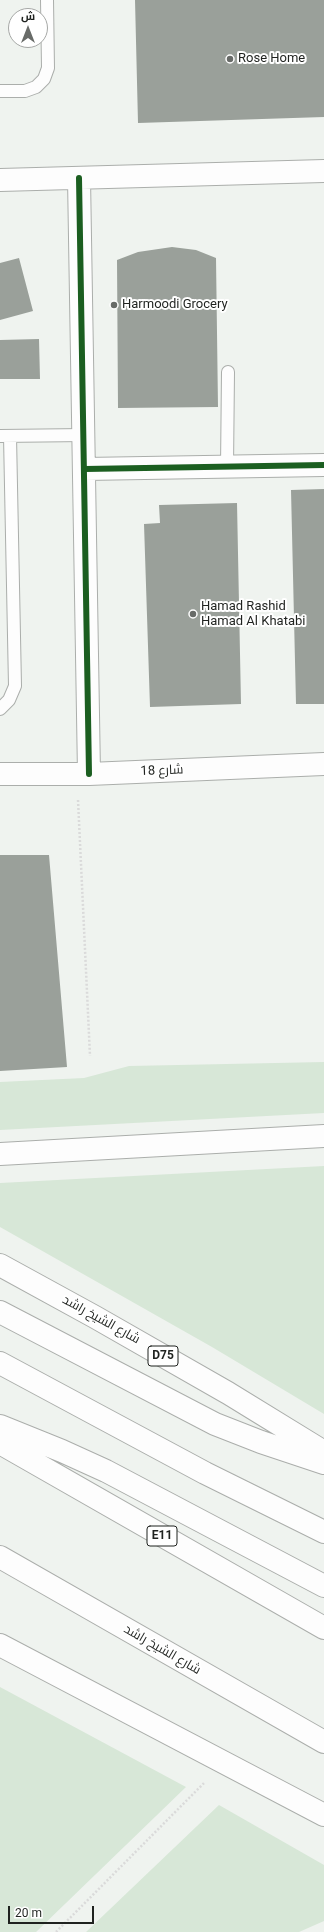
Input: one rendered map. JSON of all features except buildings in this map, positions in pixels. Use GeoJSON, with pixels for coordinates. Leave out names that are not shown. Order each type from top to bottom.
{"type":"FeatureCollection","features":[{"type":"Feature","properties":{"kind":"main road"},"geometry":{"type":"LineString","coordinates":[[0,180],[324,171]]}},
{"type":"Feature","properties":{"kind":"main road"},"geometry":{"type":"LineString","coordinates":[[79,178],[86,469],[89,774]]}},
{"type":"Feature","properties":{"kind":"main road"},"geometry":{"type":"LineString","coordinates":[[86,469],[324,465]]}},
{"type":"Feature","properties":{"kind":"main road","name":"شارع 18"},"geometry":{"type":"LineString","coordinates":[[0,774],[89,774],[324,764]]}},
{"type":"Feature","properties":{"kind":"main road"},"geometry":{"type":"LineString","coordinates":[[0,1154],[324,1136]]}},
{"type":"Feature","properties":{"kind":"main road","name":"شارع الشيخ راشد"},"geometry":{"type":"LineString","coordinates":[[0,1265],[228,1393],[324,1452]]}},
{"type":"Feature","properties":{"kind":"main road"},"geometry":{"type":"LineString","coordinates":[[0,1312],[215,1424],[260,1442],[324,1463]]}},
{"type":"Feature","properties":{"kind":"main road"},"geometry":{"type":"LineString","coordinates":[[0,1363],[205,1473],[324,1532]]}},
{"type":"Feature","properties":{"kind":"main road"},"geometry":{"type":"LineString","coordinates":[[0,1426],[62,1451],[106,1471],[324,1586]]}},
{"type":"Feature","properties":{"kind":"main road","name":"E11"},"geometry":{"type":"LineString","coordinates":[[0,1443],[324,1628]]}},
{"type":"Feature","properties":{"kind":"main road","name":"شارع الشيخ راشد"},"geometry":{"type":"LineString","coordinates":[[0,1557],[324,1742]]}},
{"type":"Feature","properties":{"kind":"main road"},"geometry":{"type":"LineString","coordinates":[[0,1645],[324,1814]]}},
{"type":"Feature","properties":{"kind":"lane"},"geometry":{"type":"LineString","coordinates":[[0,92],[25,91],[36,87],[44,79],[48,68],[47,0]]}},
{"type":"Feature","properties":{"kind":"lane"},"geometry":{"type":"LineString","coordinates":[[227,467],[228,372]]}},
{"type":"Feature","properties":{"kind":"lane"},"geometry":{"type":"LineString","coordinates":[[0,709],[9,700],[15,686],[5,436],[85,435]]}},
{"type":"Feature","properties":{"kind":"path"},"geometry":{"type":"LineString","coordinates":[[78,796],[90,1056]]}},
{"type":"Feature","properties":{"kind":"path"},"geometry":{"type":"LineString","coordinates":[[56,1932],[208,1779]]}},
{"type":"Feature","properties":{"kind":"green space"},"geometry":{"type":"Polygon","coordinates":[[[324,1062],[324,1113],[0,1130],[0,1082],[84,1078],[129,1066],[324,1062]]]}},
{"type":"Feature","properties":{"kind":"green space"},"geometry":{"type":"Polygon","coordinates":[[[324,1166],[324,1414],[212,1347],[0,1227],[0,1183],[324,1166]]]}},
{"type":"Feature","properties":{"kind":"green space"},"geometry":{"type":"Polygon","coordinates":[[[0,1687],[186,1787],[36,1932],[0,1932],[0,1687]]]}},
{"type":"Feature","properties":{"kind":"green space"},"geometry":{"type":"Polygon","coordinates":[[[219,1805],[324,1865],[324,1921],[299,1932],[86,1932],[219,1805]]]}},
{"type":"Feature","properties":{"kind":"cycle path"},"geometry":{"type":"LineString","coordinates":[[79,178],[89,774]]}},
{"type":"Feature","properties":{"kind":"cycle path"},"geometry":{"type":"LineString","coordinates":[[85,469],[324,465]]}},
{"type":"Feature","properties":{"kind":"place","name":"Rose Home"},"geometry":{"type":"Point","coordinates":[230,59]}},
{"type":"Feature","properties":{"kind":"place","name":"Harmoodi Grocery"},"geometry":{"type":"Point","coordinates":[114,305]}},
{"type":"Feature","properties":{"kind":"place","name":"Hamad Rashid Hamad Al Khatabi"},"geometry":{"type":"Point","coordinates":[193,614]}}]}
